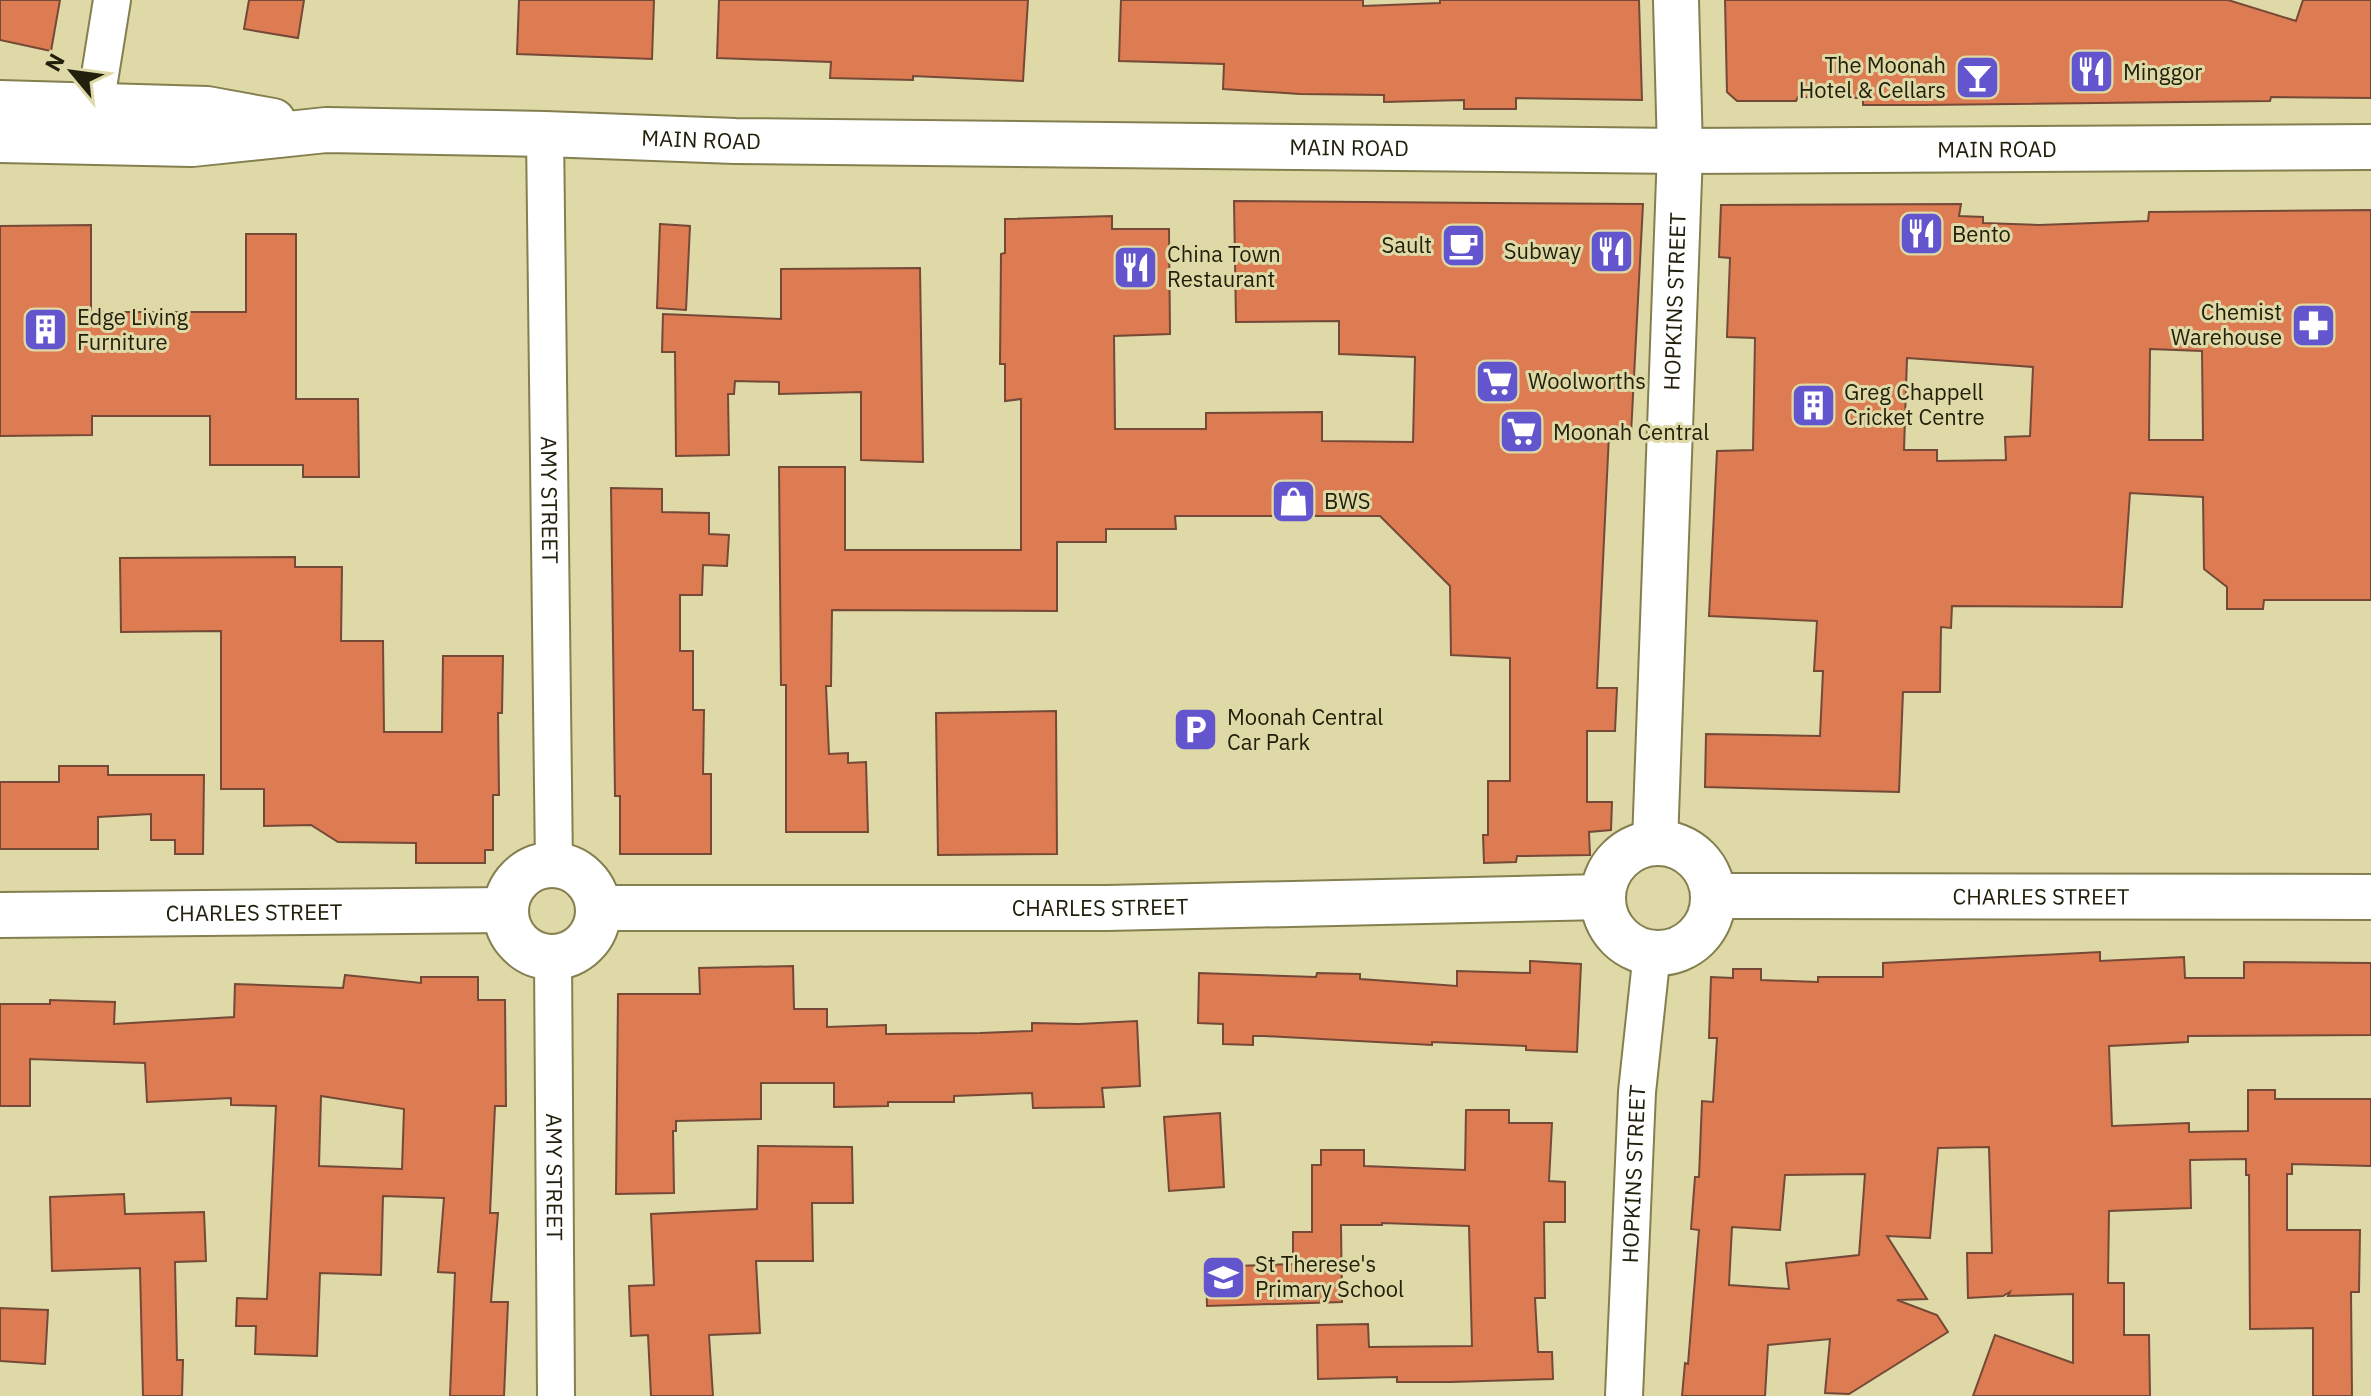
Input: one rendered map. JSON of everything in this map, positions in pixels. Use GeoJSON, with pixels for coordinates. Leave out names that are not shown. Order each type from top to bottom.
{"type":"FeatureCollection","features":[{"type":"Feature","properties":{"kind":"street"},"geometry":{"type":"LineString","coordinates":[[94,124],[112,0]]}},
{"type":"Feature","properties":{"kind":"street","name":"HOPKINS STREET"},"geometry":{"type":"LineString","coordinates":[[1655,843],[1680,151],[1676,0]]}},
{"type":"Feature","properties":{"kind":"street","name":"MAIN ROAD"},"geometry":{"type":"LineString","coordinates":[[0,103],[192,144],[326,130],[735,141],[1680,151],[2371,147]]}},
{"type":"Feature","properties":{"kind":"street","name":"MAIN ROAD"},"geometry":{"type":"LineString","coordinates":[[0,140],[94,124]]}},
{"type":"Feature","properties":{"kind":"street","name":"AMY STREET"},"geometry":{"type":"LineString","coordinates":[[545,134],[554,866]]}},
{"type":"Feature","properties":{"kind":"street"},"geometry":{"type":"LineString","coordinates":[[1655,843],[1672,845],[1688,852],[1701,864],[1710,879],[1713,896],[1710,915],[1702,931],[1688,944],[1671,951],[1652,952],[1623,940],[1612,928],[1605,913],[1603,897],[1613,866],[1624,854],[1639,846],[1655,843]]}},
{"type":"Feature","properties":{"kind":"street"},"geometry":{"type":"LineString","coordinates":[[554,866],[567,868],[589,883],[598,908],[597,923],[591,936],[568,955],[539,956],[525,949],[515,938],[508,925],[506,910],[509,896],[526,874],[539,867],[554,866]]}},
{"type":"Feature","properties":{"kind":"street","name":"CHARLES STREET"},"geometry":{"type":"LineString","coordinates":[[1713,896],[2371,897]]}},
{"type":"Feature","properties":{"kind":"street","name":"CHARLES STREET"},"geometry":{"type":"LineString","coordinates":[[598,908],[1107,908],[1603,897]]}},
{"type":"Feature","properties":{"kind":"street","name":"CHARLES STREET"},"geometry":{"type":"LineString","coordinates":[[0,915],[506,910]]}},
{"type":"Feature","properties":{"kind":"street","name":"HOPKINS STREET"},"geometry":{"type":"LineString","coordinates":[[1624,1396],[1637,1092],[1652,952]]}},
{"type":"Feature","properties":{"kind":"street","name":"AMY STREET"},"geometry":{"type":"LineString","coordinates":[[553,957],[556,1396]]}},
{"type":"Feature","properties":{"kind":"building"},"geometry":{"type":"Polygon","coordinates":[[[0,0],[60,0],[51,51],[0,40],[0,0]]]}},
{"type":"Feature","properties":{"kind":"building"},"geometry":{"type":"Polygon","coordinates":[[[249,0],[304,0],[298,38],[244,29],[249,0]]]}},
{"type":"Feature","properties":{"kind":"building"},"geometry":{"type":"Polygon","coordinates":[[[519,0],[654,0],[652,59],[517,54],[519,0]]]}},
{"type":"Feature","properties":{"kind":"building"},"geometry":{"type":"Polygon","coordinates":[[[719,0],[1028,0],[1023,81],[913,76],[913,80],[830,78],[831,62],[717,58],[719,0]]]}},
{"type":"Feature","properties":{"kind":"building"},"geometry":{"type":"Polygon","coordinates":[[[1121,0],[1363,0],[1363,6],[1440,3],[1440,0],[1639,0],[1642,100],[1516,98],[1516,109],[1464,109],[1464,100],[1384,102],[1384,95],[1223,89],[1224,64],[1119,61],[1121,0]]]}},
{"type":"Feature","properties":{"kind":"building"},"geometry":{"type":"Polygon","coordinates":[[[1725,0],[2228,0],[2296,21],[2303,0],[2371,0],[2371,98],[2271,97],[2270,101],[1922,105],[1863,105],[1863,98],[1798,97],[1796,101],[1737,101],[1727,92],[1725,0]]]}},
{"type":"Feature","properties":{"kind":"building"},"geometry":{"type":"Polygon","coordinates":[[[1234,201],[1643,204],[1631,434],[1609,434],[1597,688],[1617,688],[1615,731],[1587,731],[1587,802],[1612,802],[1611,830],[1589,832],[1590,855],[1517,856],[1516,862],[1484,863],[1483,835],[1488,835],[1488,781],[1510,781],[1510,658],[1451,655],[1450,586],[1380,516],[1175,516],[1176,529],[1106,529],[1106,542],[1057,542],[1057,611],[832,610],[831,686],[826,686],[829,754],[848,753],[848,763],[866,762],[868,832],[786,832],[786,685],[781,685],[779,467],[845,467],[845,550],[1021,550],[1021,399],[1005,401],[1005,364],[1000,364],[1001,254],[1005,253],[1005,219],[1112,216],[1112,229],[1169,229],[1170,334],[1114,336],[1115,429],[1206,429],[1206,413],[1322,412],[1322,441],[1413,442],[1415,357],[1339,354],[1339,321],[1236,322],[1234,201]]]}},
{"type":"Feature","properties":{"kind":"building"},"geometry":{"type":"Polygon","coordinates":[[[1961,204],[1959,216],[1983,217],[1983,223],[2039,225],[2148,221],[2149,212],[2371,210],[2371,600],[2264,600],[2263,609],[2227,609],[2227,587],[2204,569],[2203,497],[2130,493],[2122,607],[1952,606],[1951,628],[1941,627],[1940,692],[1903,692],[1899,792],[1705,787],[1706,734],[1820,736],[1823,671],[1814,671],[1817,621],[1709,616],[1717,451],[1753,450],[1755,338],[1727,337],[1730,258],[1719,257],[1721,205],[1961,204]],[[2150,349],[2149,440],[2203,440],[2202,351],[2150,349]],[[1907,358],[1904,450],[1937,450],[1937,461],[2006,460],[2005,437],[2030,436],[2033,367],[1907,358]]]}},
{"type":"Feature","properties":{"kind":"building"},"geometry":{"type":"Polygon","coordinates":[[[660,224],[690,226],[686,310],[657,308],[660,224]]]}},
{"type":"Feature","properties":{"kind":"building"},"geometry":{"type":"Polygon","coordinates":[[[91,225],[91,312],[246,312],[246,234],[296,234],[296,399],[358,399],[359,477],[303,477],[303,465],[210,465],[210,416],[92,416],[92,435],[0,436],[0,226],[91,225]]]}},
{"type":"Feature","properties":{"kind":"building"},"geometry":{"type":"Polygon","coordinates":[[[920,268],[923,462],[861,460],[861,392],[779,394],[779,382],[735,381],[734,394],[728,394],[729,455],[676,456],[675,352],[662,352],[663,314],[781,319],[781,269],[920,268]]]}},
{"type":"Feature","properties":{"kind":"building"},"geometry":{"type":"Polygon","coordinates":[[[611,488],[662,489],[662,512],[709,513],[709,534],[729,535],[727,566],[703,565],[702,595],[680,595],[680,651],[693,651],[693,710],[704,710],[703,774],[711,774],[711,854],[620,854],[620,796],[615,796],[611,488]]]}},
{"type":"Feature","properties":{"kind":"building"},"geometry":{"type":"Polygon","coordinates":[[[295,557],[295,567],[342,567],[341,641],[383,641],[384,732],[442,732],[443,656],[503,656],[502,713],[498,713],[499,795],[493,795],[493,850],[485,850],[485,863],[416,863],[416,843],[338,842],[311,825],[264,826],[264,789],[221,789],[221,631],[121,632],[120,558],[295,557]]]}},
{"type":"Feature","properties":{"kind":"building"},"geometry":{"type":"Polygon","coordinates":[[[1056,711],[1057,854],[938,855],[936,713],[1056,711]]]}},
{"type":"Feature","properties":{"kind":"building"},"geometry":{"type":"Polygon","coordinates":[[[59,766],[108,766],[108,775],[204,775],[203,854],[175,854],[175,840],[151,840],[151,814],[98,817],[98,849],[0,849],[0,782],[59,782],[59,766]]]}},
{"type":"Feature","properties":{"kind":"building"},"geometry":{"type":"Polygon","coordinates":[[[2100,952],[2100,961],[2184,957],[2185,978],[2244,978],[2244,962],[2371,963],[2371,1035],[2188,1036],[2188,1042],[2109,1046],[2112,1126],[2189,1123],[2189,1132],[2248,1131],[2248,1090],[2275,1090],[2275,1099],[2371,1099],[2371,1166],[2292,1164],[2292,1174],[2287,1174],[2287,1230],[2360,1230],[2359,1292],[2351,1292],[2352,1396],[2313,1396],[2313,1328],[2250,1329],[2249,1175],[2246,1175],[2246,1159],[2190,1160],[2191,1208],[2109,1211],[2108,1283],[2124,1283],[2124,1335],[2149,1335],[2150,1396],[1973,1396],[1995,1335],[2073,1363],[2073,1294],[2008,1296],[2010,1292],[2003,1296],[1968,1298],[1967,1253],[1992,1253],[1989,1147],[1938,1148],[1930,1238],[1887,1236],[1927,1299],[1897,1300],[1937,1315],[1948,1332],[1849,1394],[1825,1393],[1830,1339],[1768,1345],[1765,1396],[1682,1396],[1685,1363],[1688,1364],[1699,1230],[1691,1229],[1695,1177],[1699,1177],[1702,1101],[1713,1102],[1717,1038],[1709,1038],[1711,977],[1733,978],[1733,969],[1761,969],[1761,980],[1818,982],[1818,977],[1883,977],[1883,963],[2100,952]],[[1865,1174],[1785,1175],[1780,1230],[1732,1227],[1729,1285],[1789,1289],[1786,1263],[1859,1255],[1865,1174]]]}},
{"type":"Feature","properties":{"kind":"building"},"geometry":{"type":"Polygon","coordinates":[[[1530,961],[1581,964],[1577,1052],[1526,1050],[1526,1046],[1432,1042],[1432,1045],[1264,1036],[1253,1036],[1253,1045],[1223,1044],[1223,1024],[1198,1023],[1199,973],[1316,977],[1317,973],[1360,974],[1360,979],[1457,986],[1457,971],[1530,973],[1530,961]]]}},
{"type":"Feature","properties":{"kind":"building"},"geometry":{"type":"Polygon","coordinates":[[[793,966],[794,1009],[827,1009],[827,1027],[886,1025],[886,1034],[980,1033],[1032,1031],[1032,1023],[1137,1021],[1140,1086],[1102,1088],[1104,1107],[1033,1108],[1032,1093],[954,1096],[954,1102],[888,1102],[888,1106],[834,1107],[834,1083],[761,1083],[761,1119],[676,1121],[676,1131],[673,1131],[674,1193],[616,1194],[618,994],[700,994],[699,968],[793,966]]]}},
{"type":"Feature","properties":{"kind":"building"},"geometry":{"type":"Polygon","coordinates":[[[345,975],[421,983],[421,977],[478,977],[478,1000],[505,1000],[506,1106],[495,1106],[490,1213],[498,1213],[491,1302],[508,1302],[504,1396],[450,1396],[455,1273],[438,1272],[444,1198],[383,1196],[381,1275],[320,1273],[317,1356],[255,1354],[256,1326],[236,1326],[237,1298],[267,1299],[276,1106],[231,1105],[231,1098],[147,1102],[145,1063],[30,1059],[30,1106],[0,1106],[0,1004],[50,1004],[50,1000],[115,1002],[114,1024],[234,1017],[235,984],[343,988],[345,975]],[[321,1096],[319,1166],[402,1169],[404,1109],[321,1096]]]}},
{"type":"Feature","properties":{"kind":"building"},"geometry":{"type":"Polygon","coordinates":[[[1466,1110],[1509,1110],[1509,1123],[1552,1123],[1549,1181],[1565,1182],[1565,1222],[1544,1222],[1545,1298],[1535,1298],[1538,1352],[1552,1352],[1553,1379],[1397,1382],[1397,1377],[1318,1379],[1317,1325],[1368,1324],[1369,1347],[1472,1346],[1469,1226],[1341,1225],[1342,1302],[1207,1306],[1206,1267],[1293,1264],[1293,1232],[1312,1232],[1312,1165],[1321,1165],[1321,1150],[1364,1150],[1364,1166],[1465,1170],[1466,1110]]]}},
{"type":"Feature","properties":{"kind":"building"},"geometry":{"type":"Polygon","coordinates":[[[1220,1113],[1224,1187],[1169,1191],[1164,1117],[1220,1113]]]}},
{"type":"Feature","properties":{"kind":"building"},"geometry":{"type":"Polygon","coordinates":[[[758,1146],[852,1147],[853,1203],[812,1203],[813,1261],[756,1261],[760,1333],[709,1335],[713,1396],[651,1396],[648,1335],[631,1336],[629,1286],[654,1285],[651,1214],[757,1209],[758,1146]]]}},
{"type":"Feature","properties":{"kind":"building"},"geometry":{"type":"Polygon","coordinates":[[[124,1194],[125,1214],[204,1212],[206,1261],[175,1262],[177,1360],[183,1360],[182,1396],[143,1396],[140,1268],[52,1271],[50,1197],[124,1194]]]}},
{"type":"Feature","properties":{"kind":"building"},"geometry":{"type":"Polygon","coordinates":[[[0,1308],[48,1310],[45,1364],[0,1361],[0,1308]]]}},
{"type":"Feature","properties":{"kind":"place","name":"Minggor"},"geometry":{"type":"Point","coordinates":[2092,72]}},
{"type":"Feature","properties":{"kind":"place","name":"The Moonah Hotel & Cellars"},"geometry":{"type":"Point","coordinates":[1977,78]}},
{"type":"Feature","properties":{"kind":"place","name":"Bento"},"geometry":{"type":"Point","coordinates":[1921,234]}},
{"type":"Feature","properties":{"kind":"place","name":"Sault"},"geometry":{"type":"Point","coordinates":[1463,245]}},
{"type":"Feature","properties":{"kind":"place","name":"Subway"},"geometry":{"type":"Point","coordinates":[1612,251]}},
{"type":"Feature","properties":{"kind":"place","name":"China Town Restaurant"},"geometry":{"type":"Point","coordinates":[1136,267]}},
{"type":"Feature","properties":{"kind":"place","name":"Chemist Warehouse"},"geometry":{"type":"Point","coordinates":[2313,325]}},
{"type":"Feature","properties":{"kind":"place","name":"Edge Living Furniture"},"geometry":{"type":"Point","coordinates":[46,330]}},
{"type":"Feature","properties":{"kind":"place","name":"Woolworths"},"geometry":{"type":"Point","coordinates":[1497,381]}},
{"type":"Feature","properties":{"kind":"place","name":"Greg Chappell Cricket Centre"},"geometry":{"type":"Point","coordinates":[1813,405]}},
{"type":"Feature","properties":{"kind":"place","name":"Moonah Central"},"geometry":{"type":"Point","coordinates":[1522,432]}},
{"type":"Feature","properties":{"kind":"place","name":"BWS"},"geometry":{"type":"Point","coordinates":[1293,501]}},
{"type":"Feature","properties":{"kind":"place","name":"Moonah Central Car Park"},"geometry":{"type":"Point","coordinates":[1196,730]}},
{"type":"Feature","properties":{"kind":"place","name":"St Therese's Primary School"},"geometry":{"type":"Point","coordinates":[1224,1277]}}]}
